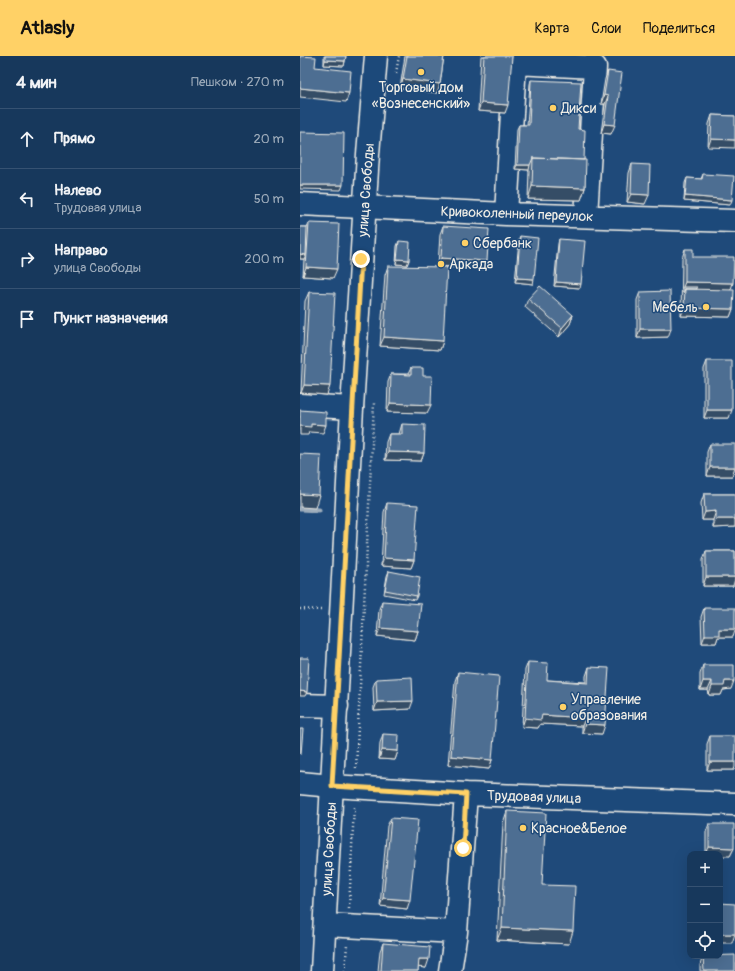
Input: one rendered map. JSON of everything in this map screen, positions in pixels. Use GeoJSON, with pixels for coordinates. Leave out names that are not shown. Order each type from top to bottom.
{"type":"FeatureCollection","features":[{"type":"Feature","properties":{"kind":"main road","name":"улица Свободы"},"geometry":{"type":"LineString","coordinates":[[322,971],[352,408],[376,56]]}},
{"type":"Feature","properties":{"kind":"main road"},"geometry":{"type":"LineString","coordinates":[[506,214],[515,63],[595,67],[586,216]]}},
{"type":"Feature","properties":{"kind":"main road","name":"Кривоколенный переулок"},"geometry":{"type":"LineString","coordinates":[[300,204],[506,214],[735,221]]}},
{"type":"Feature","properties":{"kind":"main road"},"geometry":{"type":"LineString","coordinates":[[300,405],[352,408]]}},
{"type":"Feature","properties":{"kind":"main road"},"geometry":{"type":"LineString","coordinates":[[300,705],[337,706]]}},
{"type":"Feature","properties":{"kind":"main road","name":"Трудовая улица"},"geometry":{"type":"LineString","coordinates":[[300,783],[355,788],[466,794],[735,804]]}},
{"type":"Feature","properties":{"kind":"main road"},"geometry":{"type":"LineString","coordinates":[[450,971],[456,932],[466,794]]}},
{"type":"Feature","properties":{"kind":"main road"},"geometry":{"type":"LineString","coordinates":[[325,925],[456,932]]}},
{"type":"Feature","properties":{"kind":"path"},"geometry":{"type":"LineString","coordinates":[[395,77],[399,56]]}},
{"type":"Feature","properties":{"kind":"path"},"geometry":{"type":"LineString","coordinates":[[345,971],[374,399]]}},
{"type":"Feature","properties":{"kind":"building"},"geometry":{"type":"Polygon","coordinates":[[[300,56],[316,57],[315,67],[351,71],[349,93],[300,88],[300,56]]]}},
{"type":"Feature","properties":{"kind":"building"},"geometry":{"type":"Polygon","coordinates":[[[325,56],[346,56],[345,61],[325,60],[325,56]]]}},
{"type":"Feature","properties":{"kind":"building","name":"Торговый дом «Вознесенский»"},"geometry":{"type":"Polygon","coordinates":[[[407,56],[444,56],[440,84],[403,79],[407,56]]]}},
{"type":"Feature","properties":{"kind":"building"},"geometry":{"type":"Polygon","coordinates":[[[484,56],[512,56],[508,105],[481,103],[484,56]]]}},
{"type":"Feature","properties":{"kind":"building"},"geometry":{"type":"Polygon","coordinates":[[[608,71],[622,73],[615,125],[604,124],[608,96],[604,95],[608,71]]]}},
{"type":"Feature","properties":{"kind":"building","name":"Дикси"},"geometry":{"type":"Polygon","coordinates":[[[531,80],[581,82],[578,129],[585,130],[584,160],[533,158],[530,165],[517,165],[519,125],[529,125],[531,80]]]}},
{"type":"Feature","properties":{"kind":"building"},"geometry":{"type":"Polygon","coordinates":[[[712,115],[735,116],[735,140],[711,139],[712,115]]]}},
{"type":"Feature","properties":{"kind":"building"},"geometry":{"type":"Polygon","coordinates":[[[300,132],[344,133],[343,185],[300,185],[300,132]]]}},
{"type":"Feature","properties":{"kind":"building"},"geometry":{"type":"Polygon","coordinates":[[[533,158],[586,160],[585,188],[532,186],[533,158]]]}},
{"type":"Feature","properties":{"kind":"building"},"geometry":{"type":"Polygon","coordinates":[[[632,164],[650,165],[649,195],[631,194],[632,164]]]}},
{"type":"Feature","properties":{"kind":"building"},"geometry":{"type":"Polygon","coordinates":[[[703,174],[734,176],[732,200],[685,196],[687,178],[702,179],[703,174]]]}},
{"type":"Feature","properties":{"kind":"building"},"geometry":{"type":"Polygon","coordinates":[[[309,223],[339,224],[337,269],[306,267],[309,223]]]}},
{"type":"Feature","properties":{"kind":"building"},"geometry":{"type":"Polygon","coordinates":[[[443,226],[489,229],[487,261],[441,258],[443,226]]]}},
{"type":"Feature","properties":{"kind":"building"},"geometry":{"type":"Polygon","coordinates":[[[300,227],[307,227],[306,255],[300,254],[300,227]]]}},
{"type":"Feature","properties":{"kind":"building"},"geometry":{"type":"Polygon","coordinates":[[[520,236],[538,238],[534,279],[517,278],[520,236]]]}},
{"type":"Feature","properties":{"kind":"building"},"geometry":{"type":"Polygon","coordinates":[[[559,239],[585,241],[581,284],[556,282],[559,239]]]}},
{"type":"Feature","properties":{"kind":"building"},"geometry":{"type":"Polygon","coordinates":[[[399,241],[410,242],[409,260],[397,259],[399,241]]]}},
{"type":"Feature","properties":{"kind":"building"},"geometry":{"type":"Polygon","coordinates":[[[685,249],[693,249],[693,257],[734,257],[733,283],[685,282],[685,249]]]}},
{"type":"Feature","properties":{"kind":"building"},"geometry":{"type":"Polygon","coordinates":[[[388,266],[447,267],[443,341],[384,337],[388,266]]]}},
{"type":"Feature","properties":{"kind":"building"},"geometry":{"type":"Polygon","coordinates":[[[540,286],[573,315],[562,328],[528,299],[540,286]]]}},
{"type":"Feature","properties":{"kind":"building"},"geometry":{"type":"Polygon","coordinates":[[[683,287],[697,287],[697,289],[685,289],[683,293],[683,287]]]}},
{"type":"Feature","properties":{"kind":"building"},"geometry":{"type":"Polygon","coordinates":[[[685,289],[734,290],[733,309],[684,308],[685,289]]]}},
{"type":"Feature","properties":{"kind":"building"},"geometry":{"type":"Polygon","coordinates":[[[670,291],[671,329],[640,329],[640,292],[670,291]]]}},
{"type":"Feature","properties":{"kind":"building"},"geometry":{"type":"Polygon","coordinates":[[[309,292],[335,293],[330,386],[304,385],[309,292]]]}},
{"type":"Feature","properties":{"kind":"building"},"geometry":{"type":"Polygon","coordinates":[[[707,361],[732,361],[732,410],[707,410],[707,361]]]}},
{"type":"Feature","properties":{"kind":"building"},"geometry":{"type":"Polygon","coordinates":[[[411,368],[423,368],[423,376],[432,376],[431,405],[390,403],[391,374],[411,375],[411,368]]]}},
{"type":"Feature","properties":{"kind":"building"},"geometry":{"type":"Polygon","coordinates":[[[300,410],[326,412],[326,425],[311,424],[311,427],[300,426],[300,410]]]}},
{"type":"Feature","properties":{"kind":"building"},"geometry":{"type":"Polygon","coordinates":[[[402,424],[425,425],[424,453],[388,452],[389,434],[402,434],[402,424]]]}},
{"type":"Feature","properties":{"kind":"building"},"geometry":{"type":"Polygon","coordinates":[[[710,444],[735,444],[735,467],[710,467],[710,444]]]}},
{"type":"Feature","properties":{"kind":"building"},"geometry":{"type":"Polygon","coordinates":[[[300,454],[321,455],[319,495],[300,494],[300,454]]]}},
{"type":"Feature","properties":{"kind":"building"},"geometry":{"type":"Polygon","coordinates":[[[704,494],[735,494],[735,519],[716,519],[716,511],[705,512],[704,494]]]}},
{"type":"Feature","properties":{"kind":"building"},"geometry":{"type":"Polygon","coordinates":[[[387,503],[418,505],[414,560],[384,558],[387,503]]]}},
{"type":"Feature","properties":{"kind":"building"},"geometry":{"type":"Polygon","coordinates":[[[706,551],[735,551],[735,577],[706,577],[706,551]]]}},
{"type":"Feature","properties":{"kind":"building"},"geometry":{"type":"Polygon","coordinates":[[[389,571],[420,577],[417,596],[385,590],[389,571]]]}},
{"type":"Feature","properties":{"kind":"building"},"geometry":{"type":"Polygon","coordinates":[[[382,601],[421,604],[418,631],[380,628],[382,601]]]}},
{"type":"Feature","properties":{"kind":"building"},"geometry":{"type":"Polygon","coordinates":[[[704,608],[735,608],[735,629],[719,629],[719,635],[705,635],[704,608]]]}},
{"type":"Feature","properties":{"kind":"building"},"geometry":{"type":"Polygon","coordinates":[[[300,658],[309,658],[307,692],[300,691],[300,658]]]}},
{"type":"Feature","properties":{"kind":"building","name":"Управление образования"},"geometry":{"type":"Polygon","coordinates":[[[528,662],[548,663],[547,680],[588,683],[589,667],[609,668],[605,725],[585,724],[585,718],[542,715],[541,720],[525,718],[528,662]]]}},
{"type":"Feature","properties":{"kind":"building"},"geometry":{"type":"Polygon","coordinates":[[[703,665],[734,665],[734,681],[725,681],[724,686],[712,686],[712,681],[703,681],[703,665]]]}},
{"type":"Feature","properties":{"kind":"building"},"geometry":{"type":"Polygon","coordinates":[[[458,672],[499,676],[492,760],[451,756],[458,672]]]}},
{"type":"Feature","properties":{"kind":"building"},"geometry":{"type":"Polygon","coordinates":[[[412,677],[413,701],[377,702],[376,679],[412,677]]]}},
{"type":"Feature","properties":{"kind":"building"},"geometry":{"type":"Polygon","coordinates":[[[300,729],[303,729],[301,754],[300,754],[300,729]]]}},
{"type":"Feature","properties":{"kind":"building"},"geometry":{"type":"Polygon","coordinates":[[[383,734],[399,735],[398,751],[382,750],[383,734]]]}},
{"type":"Feature","properties":{"kind":"building"},"geometry":{"type":"Polygon","coordinates":[[[710,736],[735,736],[735,762],[710,762],[710,736]]]}},
{"type":"Feature","properties":{"kind":"building"},"geometry":{"type":"Polygon","coordinates":[[[507,811],[546,813],[542,885],[575,886],[573,931],[502,928],[507,811]]]}},
{"type":"Feature","properties":{"kind":"building"},"geometry":{"type":"Polygon","coordinates":[[[391,818],[418,820],[410,900],[383,898],[391,818]]]}},
{"type":"Feature","properties":{"kind":"building"},"geometry":{"type":"Polygon","coordinates":[[[709,824],[734,824],[734,848],[709,847],[709,824]]]}},
{"type":"Feature","properties":{"kind":"building"},"geometry":{"type":"Polygon","coordinates":[[[723,903],[735,904],[735,934],[723,934],[723,903]]]}},
{"type":"Feature","properties":{"kind":"building"},"geometry":{"type":"Polygon","coordinates":[[[383,943],[430,947],[429,959],[419,959],[418,971],[381,971],[383,943]]]}},
{"type":"Feature","properties":{"kind":"building"},"geometry":{"type":"Polygon","coordinates":[[[723,955],[735,955],[735,971],[704,971],[703,959],[723,959],[723,955]]]}},
{"type":"Feature","properties":{"kind":"waterway"},"geometry":{"type":"LineString","coordinates":[[300,509],[319,510]]}},
{"type":"Feature","properties":{"kind":"place","name":"Торговый дом «Вознесенский»"},"geometry":{"type":"Point","coordinates":[421,72]}},
{"type":"Feature","properties":{"kind":"place","name":"Дикси"},"geometry":{"type":"Point","coordinates":[553,108]}},
{"type":"Feature","properties":{"kind":"place","name":"Сбербанк"},"geometry":{"type":"Point","coordinates":[465,243]}},
{"type":"Feature","properties":{"kind":"place","name":"Аркада"},"geometry":{"type":"Point","coordinates":[441,264]}},
{"type":"Feature","properties":{"kind":"place","name":"Мебель"},"geometry":{"type":"Point","coordinates":[706,307]}},
{"type":"Feature","properties":{"kind":"place","name":"Управление образования"},"geometry":{"type":"Point","coordinates":[563,707]}},
{"type":"Feature","properties":{"kind":"place","name":"Красное&Белое"},"geometry":{"type":"Point","coordinates":[523,828]}},
{"type":"Feature","properties":{"kind":"route"},"geometry":{"type":"LineString","coordinates":[[361,259],[332,786],[466,794],[463,848]]}}]}
